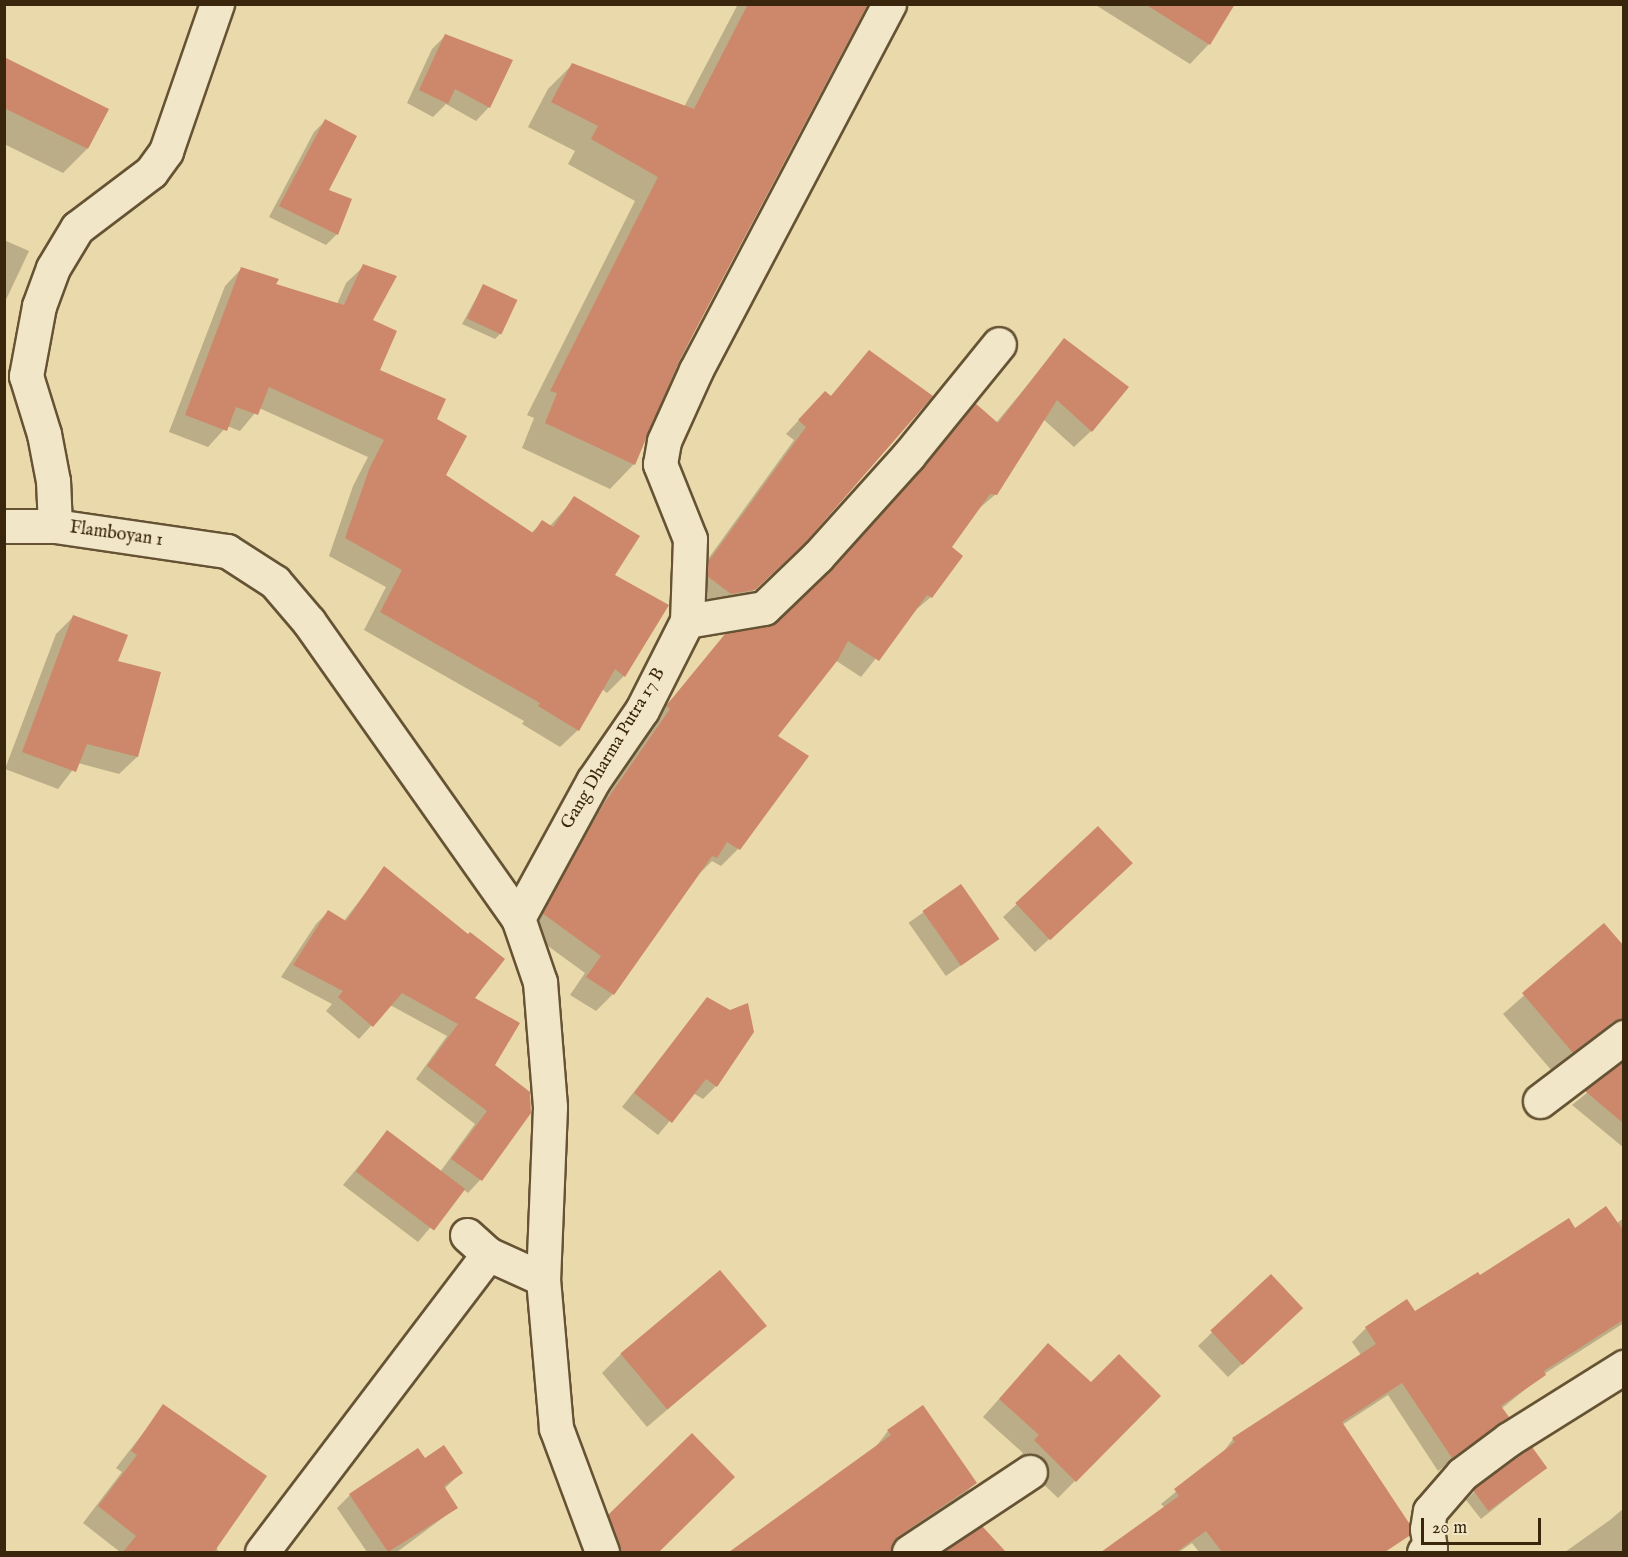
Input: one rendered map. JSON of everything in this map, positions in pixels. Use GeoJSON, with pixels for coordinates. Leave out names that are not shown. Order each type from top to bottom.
{"type":"FeatureCollection","features":[{"type":"Feature","properties":{"kind":"street"},"geometry":{"type":"LineString","coordinates":[[55,526],[46,446],[26,376],[39,306],[53,268],[77,228],[152,172],[166,151],[217,4]]}},
{"type":"Feature","properties":{"kind":"street","name":"Gang Dharma Putra 17 B"},"geometry":{"type":"LineString","coordinates":[[518,918],[593,781],[642,710],[687,621],[690,538],[660,464],[664,441],[696,370],[889,4]]}},
{"type":"Feature","properties":{"kind":"street"},"geometry":{"type":"LineString","coordinates":[[687,621],[764,608],[818,556],[908,456],[999,344]]}},
{"type":"Feature","properties":{"kind":"street","name":"Flamboyan 1"},"geometry":{"type":"LineString","coordinates":[[4,526],[55,526],[227,552],[275,582],[309,622],[518,918]]}},
{"type":"Feature","properties":{"kind":"street"},"geometry":{"type":"LineString","coordinates":[[518,918],[540,982],[550,1107],[543,1279],[556,1428],[602,1552]]}},
{"type":"Feature","properties":{"kind":"street"},"geometry":{"type":"LineString","coordinates":[[1540,1101],[1623,1037]]}},
{"type":"Feature","properties":{"kind":"street"},"geometry":{"type":"LineString","coordinates":[[262,1552],[478,1244],[543,1279]]}},
{"type":"Feature","properties":{"kind":"street"},"geometry":{"type":"LineString","coordinates":[[1429,1551],[1427,1529],[1430,1511],[1462,1474],[1509,1439],[1623,1367]]}},
{"type":"Feature","properties":{"kind":"street"},"geometry":{"type":"LineString","coordinates":[[909,1552],[1030,1472]]}},
{"type":"Feature","properties":{"kind":"building"},"geometry":{"type":"Polygon","coordinates":[[[748,4],[868,4],[679,361],[635,465],[545,423],[557,393],[550,391],[658,177],[591,139],[598,126],[551,102],[572,63],[694,109],[748,4]]]}},
{"type":"Feature","properties":{"kind":"building"},"geometry":{"type":"Polygon","coordinates":[[[1145,4],[1235,4],[1210,45],[1145,4]]]}},
{"type":"Feature","properties":{"kind":"building"},"geometry":{"type":"Polygon","coordinates":[[[445,34],[513,60],[490,108],[455,89],[448,104],[419,90],[445,34]]]}},
{"type":"Feature","properties":{"kind":"building"},"geometry":{"type":"Polygon","coordinates":[[[4,57],[109,109],[88,149],[4,108],[4,57]]]}},
{"type":"Feature","properties":{"kind":"building"},"geometry":{"type":"Polygon","coordinates":[[[325,119],[357,136],[329,190],[352,199],[338,235],[279,206],[325,119]]]}},
{"type":"Feature","properties":{"kind":"building"},"geometry":{"type":"Polygon","coordinates":[[[363,264],[397,276],[373,320],[397,331],[380,370],[446,399],[437,419],[467,436],[446,475],[533,533],[542,520],[553,527],[574,496],[640,536],[615,575],[669,605],[625,677],[615,669],[579,731],[538,706],[540,703],[380,612],[402,570],[345,538],[370,467],[384,440],[269,387],[258,415],[236,407],[227,431],[185,415],[241,267],[279,279],[276,284],[344,305],[363,264]]]}},
{"type":"Feature","properties":{"kind":"building"},"geometry":{"type":"Polygon","coordinates":[[[483,284],[517,300],[501,334],[467,318],[483,284]]]}},
{"type":"Feature","properties":{"kind":"building"},"geometry":{"type":"Polygon","coordinates":[[[1064,338],[1129,387],[1092,432],[1057,400],[997,495],[990,494],[952,547],[963,556],[932,598],[927,595],[879,661],[848,641],[837,661],[778,736],[809,756],[740,850],[727,842],[717,858],[712,856],[614,995],[586,977],[601,956],[542,913],[603,805],[670,709],[666,706],[725,634],[776,622],[831,570],[975,403],[998,423],[1064,338]]]}},
{"type":"Feature","properties":{"kind":"building"},"geometry":{"type":"Polygon","coordinates":[[[869,350],[933,396],[805,543],[755,590],[731,594],[707,576],[708,562],[806,427],[798,420],[825,391],[831,396],[869,350]]]}},
{"type":"Feature","properties":{"kind":"building"},"geometry":{"type":"Polygon","coordinates":[[[73,615],[128,635],[118,661],[161,672],[138,757],[87,744],[76,772],[22,752],[73,615]]]}},
{"type":"Feature","properties":{"kind":"building"},"geometry":{"type":"Polygon","coordinates":[[[1098,826],[1133,863],[1050,940],[1015,903],[1098,826]]]}},
{"type":"Feature","properties":{"kind":"building"},"geometry":{"type":"Polygon","coordinates":[[[384,866],[468,934],[470,932],[505,959],[475,998],[520,1023],[495,1065],[530,1092],[531,1113],[482,1181],[451,1159],[487,1111],[427,1066],[458,1024],[402,993],[373,1027],[338,997],[343,991],[293,965],[328,910],[346,921],[384,866]]]}},
{"type":"Feature","properties":{"kind":"building"},"geometry":{"type":"Polygon","coordinates":[[[961,884],[999,939],[961,966],[922,911],[961,884]]]}},
{"type":"Feature","properties":{"kind":"building"},"geometry":{"type":"Polygon","coordinates":[[[1604,923],[1623,945],[1623,1019],[1613,1022],[1573,1053],[1522,993],[1604,923]]]}},
{"type":"Feature","properties":{"kind":"building"},"geometry":{"type":"Polygon","coordinates":[[[707,997],[730,1010],[748,1003],[754,1032],[717,1087],[706,1079],[672,1123],[634,1093],[707,997]]]}},
{"type":"Feature","properties":{"kind":"building"},"geometry":{"type":"Polygon","coordinates":[[[1623,1061],[1623,1123],[1585,1091],[1623,1061]]]}},
{"type":"Feature","properties":{"kind":"building"},"geometry":{"type":"Polygon","coordinates":[[[387,1130],[465,1189],[434,1231],[356,1172],[387,1130]]]}},
{"type":"Feature","properties":{"kind":"building"},"geometry":{"type":"Polygon","coordinates":[[[1606,1206],[1623,1230],[1623,1320],[1544,1371],[1546,1375],[1501,1406],[1509,1417],[1452,1458],[1402,1383],[1342,1422],[1409,1523],[1409,1536],[1385,1552],[1222,1552],[1206,1531],[1176,1552],[1101,1552],[1179,1496],[1174,1489],[1235,1442],[1232,1438],[1376,1344],[1365,1327],[1407,1299],[1415,1311],[1478,1272],[1480,1275],[1569,1218],[1575,1228],[1606,1206]]]}},
{"type":"Feature","properties":{"kind":"building"},"geometry":{"type":"Polygon","coordinates":[[[720,1270],[767,1326],[667,1409],[620,1354],[720,1270]]]}},
{"type":"Feature","properties":{"kind":"building"},"geometry":{"type":"Polygon","coordinates":[[[1271,1274],[1303,1308],[1242,1365],[1210,1331],[1271,1274]]]}},
{"type":"Feature","properties":{"kind":"building"},"geometry":{"type":"Polygon","coordinates":[[[1048,1343],[1091,1382],[1119,1354],[1161,1396],[1076,1482],[1034,1440],[1039,1435],[999,1399],[1048,1343]]]}},
{"type":"Feature","properties":{"kind":"building"},"geometry":{"type":"Polygon","coordinates":[[[163,1404],[267,1476],[214,1552],[123,1552],[136,1536],[98,1506],[137,1455],[131,1451],[163,1404]]]}},
{"type":"Feature","properties":{"kind":"building"},"geometry":{"type":"Polygon","coordinates":[[[923,1405],[977,1483],[899,1536],[890,1552],[729,1552],[891,1435],[887,1430],[923,1405]]]}},
{"type":"Feature","properties":{"kind":"building"},"geometry":{"type":"Polygon","coordinates":[[[692,1433],[735,1477],[659,1552],[623,1552],[608,1515],[692,1433]]]}},
{"type":"Feature","properties":{"kind":"building"},"geometry":{"type":"Polygon","coordinates":[[[444,1445],[463,1473],[444,1486],[458,1508],[388,1552],[349,1494],[418,1448],[425,1458],[444,1445]]]}},
{"type":"Feature","properties":{"kind":"building"},"geometry":{"type":"Polygon","coordinates":[[[1532,1447],[1547,1468],[1488,1511],[1473,1490],[1532,1447]]]}},
{"type":"Feature","properties":{"kind":"building"},"geometry":{"type":"Polygon","coordinates":[[[982,1526],[1006,1552],[942,1552],[982,1526]]]}}]}
